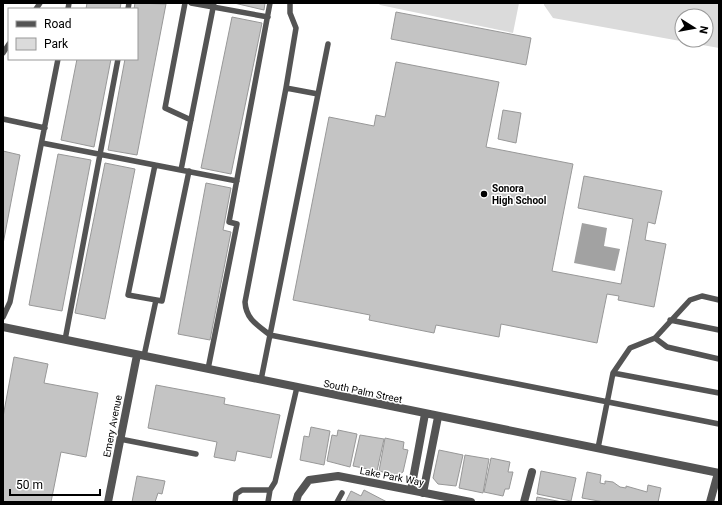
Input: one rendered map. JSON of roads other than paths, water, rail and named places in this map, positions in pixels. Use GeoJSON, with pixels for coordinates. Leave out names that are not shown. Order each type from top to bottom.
{"type":"FeatureCollection","features":[{"type":"Feature","properties":{"kind":"street","name":"South Palm Street"},"geometry":{"type":"LineString","coordinates":[[3,327],[438,417],[719,473]]}},
{"type":"Feature","properties":{"kind":"street","name":"Emery Avenue"},"geometry":{"type":"LineString","coordinates":[[108,502],[120,439],[141,355]]}},
{"type":"Feature","properties":{"kind":"street"},"geometry":{"type":"LineString","coordinates":[[411,490],[425,414]]}},
{"type":"Feature","properties":{"kind":"street"},"geometry":{"type":"LineString","coordinates":[[423,492],[438,417]]}},
{"type":"Feature","properties":{"kind":"street"},"geometry":{"type":"LineString","coordinates":[[524,502],[532,472]]}},
{"type":"Feature","properties":{"kind":"street"},"geometry":{"type":"LineString","coordinates":[[710,502],[719,473]]}},
{"type":"Feature","properties":{"kind":"street","name":"Lake Park Way"},"geometry":{"type":"LineString","coordinates":[[296,502],[298,495],[309,480],[338,476],[471,502]]}},
{"type":"Feature","properties":{"kind":"lane"},"geometry":{"type":"LineString","coordinates":[[185,3],[164,108],[191,120]]}},
{"type":"Feature","properties":{"kind":"lane"},"geometry":{"type":"LineString","coordinates":[[191,3],[213,5],[268,17]]}},
{"type":"Feature","properties":{"kind":"lane"},"geometry":{"type":"LineString","coordinates":[[208,369],[237,224],[229,222],[270,3]]}},
{"type":"Feature","properties":{"kind":"lane"},"geometry":{"type":"LineString","coordinates":[[290,3],[290,13],[296,28],[245,302],[246,312],[249,318],[270,335],[719,424]]}},
{"type":"Feature","properties":{"kind":"lane"},"geometry":{"type":"LineString","coordinates":[[181,170],[213,5]]}},
{"type":"Feature","properties":{"kind":"lane"},"geometry":{"type":"LineString","coordinates":[[261,380],[328,44]]}},
{"type":"Feature","properties":{"kind":"lane"},"geometry":{"type":"LineString","coordinates":[[3,316],[10,302],[58,60]]}},
{"type":"Feature","properties":{"kind":"lane"},"geometry":{"type":"LineString","coordinates":[[65,340],[118,60]]}},
{"type":"Feature","properties":{"kind":"lane"},"geometry":{"type":"LineString","coordinates":[[286,88],[318,94]]}},
{"type":"Feature","properties":{"kind":"lane"},"geometry":{"type":"LineString","coordinates":[[3,119],[44,128]]}},
{"type":"Feature","properties":{"kind":"lane"},"geometry":{"type":"LineString","coordinates":[[42,143],[237,180]]}},
{"type":"Feature","properties":{"kind":"lane"},"geometry":{"type":"LineString","coordinates":[[156,165],[128,295],[162,301],[189,171]]}},
{"type":"Feature","properties":{"kind":"lane"},"geometry":{"type":"LineString","coordinates":[[598,448],[613,373],[630,348],[655,338],[690,300],[702,296],[719,300]]}},
{"type":"Feature","properties":{"kind":"lane"},"geometry":{"type":"LineString","coordinates":[[141,355],[156,300]]}},
{"type":"Feature","properties":{"kind":"lane"},"geometry":{"type":"LineString","coordinates":[[670,320],[719,330]]}},
{"type":"Feature","properties":{"kind":"lane"},"geometry":{"type":"LineString","coordinates":[[655,338],[668,347],[719,359]]}},
{"type":"Feature","properties":{"kind":"lane"},"geometry":{"type":"LineString","coordinates":[[613,373],[719,393]]}},
{"type":"Feature","properties":{"kind":"lane"},"geometry":{"type":"LineString","coordinates":[[268,502],[270,490],[275,482],[297,388]]}},
{"type":"Feature","properties":{"kind":"lane"},"geometry":{"type":"LineString","coordinates":[[120,439],[196,454]]}},
{"type":"Feature","properties":{"kind":"lane"},"geometry":{"type":"LineString","coordinates":[[235,502],[236,494],[242,490],[270,490]]}},
{"type":"Feature","properties":{"kind":"lane"},"geometry":{"type":"LineString","coordinates":[[336,502],[342,493]]}},
{"type":"Feature","properties":{"kind":"place","name":"Sonora High School"},"geometry":{"type":"Point","coordinates":[484,194]}}]}
